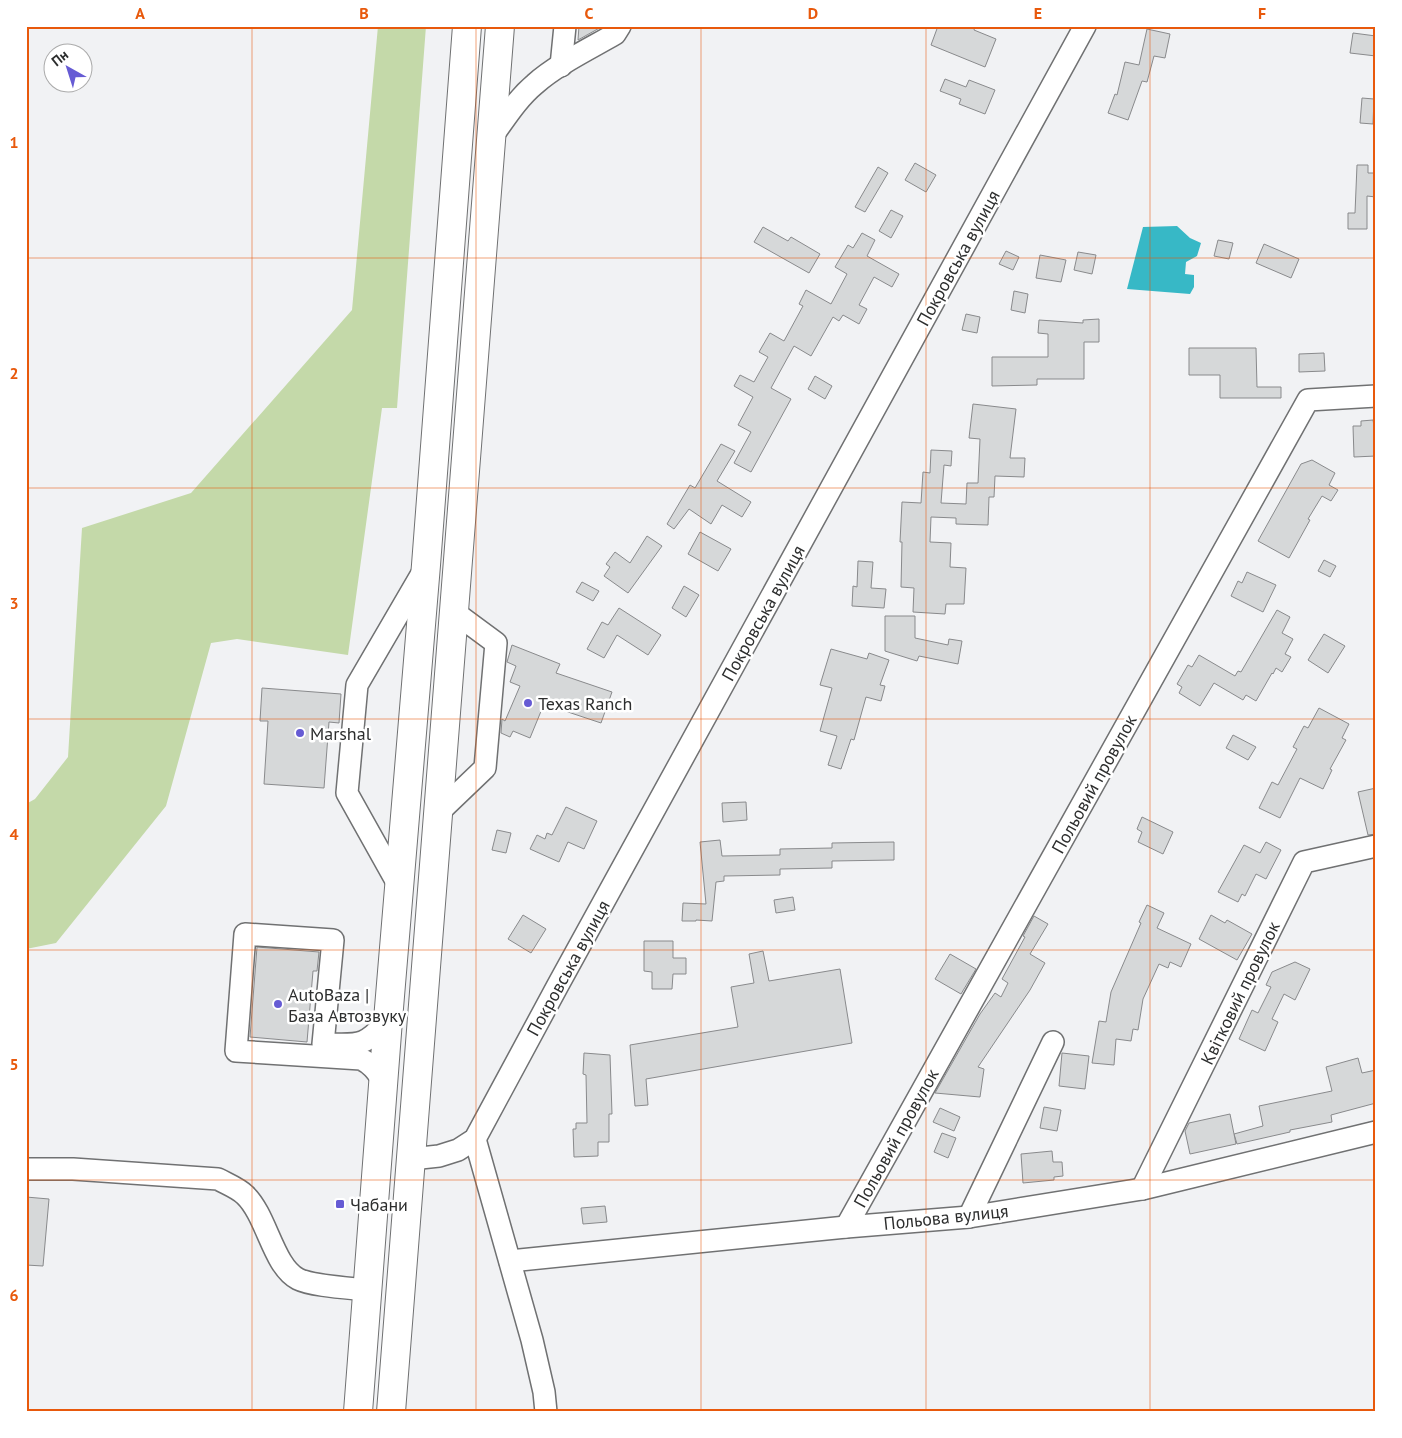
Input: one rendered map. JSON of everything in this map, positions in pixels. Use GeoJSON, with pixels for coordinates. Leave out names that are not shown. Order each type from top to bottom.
{"type":"FeatureCollection","features":[{"type":"Feature","properties":{"kind":"highway"},"geometry":{"type":"LineString","coordinates":[[358,1412],[467,26]]}},
{"type":"Feature","properties":{"kind":"highway"},"geometry":{"type":"LineString","coordinates":[[391,1412],[500,26]]}},
{"type":"Feature","properties":{"kind":"street"},"geometry":{"type":"LineString","coordinates":[[561,66],[565,26]]}},
{"type":"Feature","properties":{"kind":"street"},"geometry":{"type":"LineString","coordinates":[[490,138],[519,100],[537,82],[615,34],[620,26]]}},
{"type":"Feature","properties":{"kind":"street","name":"Покровська вулиця"},"geometry":{"type":"LineString","coordinates":[[476,1139],[1085,26]]}},
{"type":"Feature","properties":{"kind":"street","name":"Польовий провулок"},"geometry":{"type":"LineString","coordinates":[[846,1227],[1308,400],[1376,396]]}},
{"type":"Feature","properties":{"kind":"street"},"geometry":{"type":"LineString","coordinates":[[399,886],[347,793],[357,685],[426,565]]}},
{"type":"Feature","properties":{"kind":"street"},"geometry":{"type":"LineString","coordinates":[[439,812],[485,768],[496,643],[454,612]]}},
{"type":"Feature","properties":{"kind":"street","name":"Квітковий провулок"},"geometry":{"type":"LineString","coordinates":[[1142,1189],[1304,862],[1376,846]]}},
{"type":"Feature","properties":{"kind":"street"},"geometry":{"type":"LineString","coordinates":[[384,1082],[368,1062],[361,1059],[236,1050],[245,934],[333,940],[323,1044],[358,1044],[368,1040],[388,1020]]}},
{"type":"Feature","properties":{"kind":"street"},"geometry":{"type":"LineString","coordinates":[[969,1217],[1052,1042]]}},
{"type":"Feature","properties":{"kind":"street","name":"Польова вулиця"},"geometry":{"type":"LineString","coordinates":[[510,1261],[846,1227],[969,1217],[1142,1189],[1376,1132]]}},
{"type":"Feature","properties":{"kind":"street"},"geometry":{"type":"LineString","coordinates":[[411,1159],[439,1156],[458,1150],[476,1139],[534,1349],[544,1392],[546,1412]]}},
{"type":"Feature","properties":{"kind":"street"},"geometry":{"type":"LineString","coordinates":[[26,1170],[73,1169],[218,1179],[245,1195],[256,1208],[289,1273],[299,1280],[312,1283],[367,1290]]}},
{"type":"Feature","properties":{"kind":"green space"},"geometry":{"type":"Polygon","coordinates":[[[378,26],[426,26],[397,408],[382,408],[348,655],[237,639],[211,643],[166,806],[56,943],[26,949],[26,804],[35,799],[68,757],[82,528],[191,493],[352,310],[378,26]]]}},
{"type":"Feature","properties":{"kind":"water"},"geometry":{"type":"Polygon","coordinates":[[[1177,226],[1190,238],[1201,243],[1197,256],[1186,262],[1185,274],[1194,275],[1194,287],[1190,294],[1127,289],[1143,227],[1177,226]]]}},
{"type":"Feature","properties":{"kind":"building"},"geometry":{"type":"Polygon","coordinates":[[[579,26],[603,26],[578,40],[579,26]]]}},
{"type":"Feature","properties":{"kind":"building"},"geometry":{"type":"Polygon","coordinates":[[[938,26],[975,26],[974,30],[996,39],[985,67],[931,45],[938,26]]]}},
{"type":"Feature","properties":{"kind":"building"},"geometry":{"type":"Polygon","coordinates":[[[1147,29],[1170,34],[1165,58],[1154,56],[1147,82],[1142,81],[1128,120],[1108,113],[1115,94],[1117,95],[1125,62],[1139,65],[1147,29]]]}},
{"type":"Feature","properties":{"kind":"building"},"geometry":{"type":"Polygon","coordinates":[[[1353,33],[1376,36],[1376,56],[1350,53],[1353,33]]]}},
{"type":"Feature","properties":{"kind":"building"},"geometry":{"type":"Polygon","coordinates":[[[945,79],[966,87],[969,80],[995,90],[985,114],[959,104],[961,99],[940,91],[945,79]]]}},
{"type":"Feature","properties":{"kind":"building"},"geometry":{"type":"Polygon","coordinates":[[[1362,98],[1374,99],[1373,124],[1360,123],[1362,98]]]}},
{"type":"Feature","properties":{"kind":"building"},"geometry":{"type":"Polygon","coordinates":[[[915,163],[936,175],[926,192],[905,180],[915,163]]]}},
{"type":"Feature","properties":{"kind":"building"},"geometry":{"type":"Polygon","coordinates":[[[1357,165],[1368,165],[1368,173],[1376,173],[1376,197],[1367,196],[1367,229],[1348,229],[1348,213],[1355,213],[1357,165]]]}},
{"type":"Feature","properties":{"kind":"building"},"geometry":{"type":"Polygon","coordinates":[[[878,167],[888,173],[865,212],[855,207],[878,167]]]}},
{"type":"Feature","properties":{"kind":"building"},"geometry":{"type":"Polygon","coordinates":[[[891,210],[903,216],[891,238],[879,231],[891,210]]]}},
{"type":"Feature","properties":{"kind":"building"},"geometry":{"type":"Polygon","coordinates":[[[763,227],[788,241],[791,237],[820,254],[809,273],[754,242],[763,227]]]}},
{"type":"Feature","properties":{"kind":"building"},"geometry":{"type":"Polygon","coordinates":[[[862,233],[875,240],[867,256],[899,274],[892,287],[874,277],[859,305],[867,309],[859,324],[843,315],[839,321],[833,317],[811,356],[794,346],[771,388],[791,399],[751,472],[734,463],[751,432],[738,425],[753,397],[734,386],[740,375],[754,382],[768,357],[759,352],[770,333],[784,341],[803,306],[799,304],[806,290],[831,304],[847,274],[835,267],[848,245],[853,248],[862,233]]]}},
{"type":"Feature","properties":{"kind":"building"},"geometry":{"type":"Polygon","coordinates":[[[1218,240],[1233,243],[1229,259],[1214,256],[1218,240]]]}},
{"type":"Feature","properties":{"kind":"building"},"geometry":{"type":"Polygon","coordinates":[[[1264,244],[1299,259],[1291,278],[1256,263],[1264,244]]]}},
{"type":"Feature","properties":{"kind":"building"},"geometry":{"type":"Polygon","coordinates":[[[1006,251],[1019,257],[1013,270],[999,264],[1006,251]]]}},
{"type":"Feature","properties":{"kind":"building"},"geometry":{"type":"Polygon","coordinates":[[[1078,252],[1096,255],[1092,274],[1074,270],[1078,252]]]}},
{"type":"Feature","properties":{"kind":"building"},"geometry":{"type":"Polygon","coordinates":[[[1040,255],[1066,260],[1061,282],[1036,278],[1040,255]]]}},
{"type":"Feature","properties":{"kind":"building"},"geometry":{"type":"Polygon","coordinates":[[[1014,291],[1028,294],[1025,313],[1011,310],[1014,291]]]}},
{"type":"Feature","properties":{"kind":"building"},"geometry":{"type":"Polygon","coordinates":[[[966,314],[980,317],[977,333],[962,330],[966,314]]]}},
{"type":"Feature","properties":{"kind":"building"},"geometry":{"type":"Polygon","coordinates":[[[1099,319],[1099,342],[1084,342],[1084,379],[1037,379],[1037,385],[992,386],[992,357],[1048,357],[1048,334],[1038,333],[1039,320],[1083,323],[1083,320],[1099,319]]]}},
{"type":"Feature","properties":{"kind":"building"},"geometry":{"type":"Polygon","coordinates":[[[1189,348],[1256,348],[1257,387],[1281,387],[1281,398],[1220,398],[1220,375],[1189,375],[1189,348]]]}},
{"type":"Feature","properties":{"kind":"building"},"geometry":{"type":"Polygon","coordinates":[[[1324,353],[1325,371],[1299,372],[1299,354],[1324,353]]]}},
{"type":"Feature","properties":{"kind":"building"},"geometry":{"type":"Polygon","coordinates":[[[815,376],[832,386],[825,399],[808,389],[815,376]]]}},
{"type":"Feature","properties":{"kind":"building"},"geometry":{"type":"Polygon","coordinates":[[[973,404],[1016,409],[1010,458],[1025,458],[1024,477],[995,476],[994,497],[989,497],[988,525],[956,524],[956,518],[931,517],[930,542],[951,543],[950,567],[966,568],[964,604],[946,604],[945,614],[913,612],[914,588],[901,587],[902,542],[900,542],[902,502],[921,503],[923,472],[930,473],[931,450],[952,451],[951,466],[944,465],[941,503],[966,504],[967,483],[978,483],[980,439],[969,438],[973,404]]]}},
{"type":"Feature","properties":{"kind":"building"},"geometry":{"type":"Polygon","coordinates":[[[1373,420],[1374,426],[1376,426],[1376,456],[1354,457],[1353,426],[1361,426],[1361,421],[1373,420]]]}},
{"type":"Feature","properties":{"kind":"building"},"geometry":{"type":"Polygon","coordinates":[[[721,444],[735,451],[717,481],[751,502],[742,517],[722,505],[711,524],[689,509],[674,529],[667,524],[690,485],[695,488],[721,444]]]}},
{"type":"Feature","properties":{"kind":"building"},"geometry":{"type":"Polygon","coordinates":[[[1312,460],[1335,473],[1329,485],[1338,490],[1331,501],[1322,496],[1308,519],[1310,520],[1289,558],[1258,541],[1301,464],[1312,460]]]}},
{"type":"Feature","properties":{"kind":"building"},"geometry":{"type":"Polygon","coordinates":[[[700,532],[731,549],[718,571],[688,554],[700,532]]]}},
{"type":"Feature","properties":{"kind":"building"},"geometry":{"type":"Polygon","coordinates":[[[647,536],[662,546],[628,593],[604,576],[610,567],[606,564],[615,552],[630,563],[647,536]]]}},
{"type":"Feature","properties":{"kind":"building"},"geometry":{"type":"Polygon","coordinates":[[[1324,560],[1336,566],[1330,577],[1318,571],[1324,560]]]}},
{"type":"Feature","properties":{"kind":"building"},"geometry":{"type":"Polygon","coordinates":[[[858,561],[873,562],[871,588],[886,589],[884,608],[852,606],[853,586],[857,587],[858,561]]]}},
{"type":"Feature","properties":{"kind":"building"},"geometry":{"type":"Polygon","coordinates":[[[1247,572],[1276,585],[1263,612],[1231,596],[1238,581],[1242,583],[1247,572]]]}},
{"type":"Feature","properties":{"kind":"building"},"geometry":{"type":"Polygon","coordinates":[[[582,582],[599,591],[593,601],[576,592],[582,582]]]}},
{"type":"Feature","properties":{"kind":"building"},"geometry":{"type":"Polygon","coordinates":[[[684,586],[699,595],[686,617],[672,608],[684,586]]]}},
{"type":"Feature","properties":{"kind":"building"},"geometry":{"type":"Polygon","coordinates":[[[619,608],[661,635],[648,655],[617,635],[604,658],[587,649],[602,622],[608,625],[619,608]]]}},
{"type":"Feature","properties":{"kind":"building"},"geometry":{"type":"Polygon","coordinates":[[[1277,610],[1290,617],[1282,633],[1293,639],[1285,654],[1291,657],[1282,672],[1276,668],[1272,673],[1256,701],[1246,695],[1243,700],[1214,683],[1200,706],[1179,693],[1182,687],[1177,684],[1188,665],[1192,667],[1199,655],[1235,676],[1238,671],[1241,672],[1277,610]]]}},
{"type":"Feature","properties":{"kind":"building"},"geometry":{"type":"Polygon","coordinates":[[[885,616],[915,616],[915,638],[948,645],[949,639],[962,641],[958,664],[919,656],[917,661],[885,651],[885,616]]]}},
{"type":"Feature","properties":{"kind":"building"},"geometry":{"type":"Polygon","coordinates":[[[1324,634],[1345,646],[1328,673],[1308,660],[1324,634]]]}},
{"type":"Feature","properties":{"kind":"building","name":"Texas Ranch"},"geometry":{"type":"Polygon","coordinates":[[[512,645],[560,664],[556,673],[612,692],[601,723],[544,704],[530,738],[513,731],[510,737],[501,733],[502,719],[505,721],[520,686],[510,682],[516,666],[507,662],[512,645]]]}},
{"type":"Feature","properties":{"kind":"building"},"geometry":{"type":"Polygon","coordinates":[[[831,649],[867,659],[869,653],[889,660],[880,685],[885,686],[881,701],[866,697],[854,740],[851,739],[841,769],[828,765],[837,736],[820,731],[832,688],[820,685],[831,649]]]}},
{"type":"Feature","properties":{"kind":"building","name":"Marshal"},"geometry":{"type":"Polygon","coordinates":[[[262,688],[341,694],[339,723],[329,722],[324,788],[264,784],[268,721],[260,721],[262,688]]]}},
{"type":"Feature","properties":{"kind":"building"},"geometry":{"type":"Polygon","coordinates":[[[1319,708],[1349,724],[1342,738],[1346,740],[1330,769],[1332,770],[1323,789],[1300,778],[1280,818],[1259,808],[1272,782],[1278,785],[1297,749],[1293,747],[1304,726],[1308,728],[1319,708]]]}},
{"type":"Feature","properties":{"kind":"building"},"geometry":{"type":"Polygon","coordinates":[[[1233,735],[1256,747],[1248,760],[1226,748],[1233,735]]]}},
{"type":"Feature","properties":{"kind":"building"},"geometry":{"type":"Polygon","coordinates":[[[1376,788],[1376,834],[1368,835],[1358,792],[1376,788]]]}},
{"type":"Feature","properties":{"kind":"building"},"geometry":{"type":"Polygon","coordinates":[[[746,802],[747,820],[723,822],[722,803],[746,802]]]}},
{"type":"Feature","properties":{"kind":"building"},"geometry":{"type":"Polygon","coordinates":[[[566,807],[597,821],[584,849],[568,842],[559,862],[530,849],[537,835],[545,839],[547,833],[552,835],[566,807]]]}},
{"type":"Feature","properties":{"kind":"building"},"geometry":{"type":"Polygon","coordinates":[[[1142,817],[1173,832],[1163,854],[1138,842],[1142,832],[1137,829],[1142,817]]]}},
{"type":"Feature","properties":{"kind":"building"},"geometry":{"type":"Polygon","coordinates":[[[497,830],[511,833],[506,853],[492,850],[497,830]]]}},
{"type":"Feature","properties":{"kind":"building"},"geometry":{"type":"Polygon","coordinates":[[[720,840],[722,856],[780,855],[780,849],[832,848],[832,843],[894,842],[894,860],[832,861],[832,868],[780,869],[780,875],[724,876],[724,881],[716,882],[712,921],[682,921],[683,903],[706,904],[700,842],[720,840]]]}},
{"type":"Feature","properties":{"kind":"building"},"geometry":{"type":"Polygon","coordinates":[[[1266,842],[1281,850],[1266,879],[1256,874],[1245,896],[1242,894],[1238,902],[1218,892],[1244,845],[1260,853],[1266,842]]]}},
{"type":"Feature","properties":{"kind":"building"},"geometry":{"type":"Polygon","coordinates":[[[793,897],[795,910],[776,913],[774,900],[793,897]]]}},
{"type":"Feature","properties":{"kind":"building"},"geometry":{"type":"Polygon","coordinates":[[[1147,905],[1164,913],[1157,928],[1191,944],[1181,967],[1170,962],[1168,968],[1159,964],[1143,999],[1138,1030],[1133,1029],[1131,1041],[1116,1039],[1114,1065],[1092,1063],[1099,1021],[1106,1022],[1111,992],[1147,905]]]}},
{"type":"Feature","properties":{"kind":"building"},"geometry":{"type":"Polygon","coordinates":[[[523,915],[546,929],[531,953],[508,939],[523,915]]]}},
{"type":"Feature","properties":{"kind":"building"},"geometry":{"type":"Polygon","coordinates":[[[1211,915],[1225,923],[1227,920],[1252,934],[1237,960],[1199,939],[1211,915]]]}},
{"type":"Feature","properties":{"kind":"building"},"geometry":{"type":"Polygon","coordinates":[[[1034,916],[1048,924],[1030,954],[1045,963],[1030,990],[978,1067],[984,1069],[980,1097],[935,1093],[980,1014],[995,993],[1001,997],[1008,983],[1002,979],[1034,916]]]}},
{"type":"Feature","properties":{"kind":"building"},"geometry":{"type":"Polygon","coordinates":[[[644,941],[673,941],[673,958],[686,958],[686,974],[673,974],[672,989],[652,989],[652,972],[644,971],[644,941]]]}},
{"type":"Feature","properties":{"kind":"building","name":"AutoBaza | База Автозвуку"},"geometry":{"type":"Polygon","coordinates":[[[257,947],[319,952],[317,971],[313,971],[307,1042],[250,1037],[257,947]]]}},
{"type":"Feature","properties":{"kind":"building"},"geometry":{"type":"Polygon","coordinates":[[[763,951],[769,981],[840,969],[852,1043],[646,1079],[648,1105],[635,1106],[630,1045],[738,1027],[731,987],[754,983],[749,954],[763,951]]]}},
{"type":"Feature","properties":{"kind":"building"},"geometry":{"type":"Polygon","coordinates":[[[950,954],[976,969],[961,994],[935,979],[950,954]]]}},
{"type":"Feature","properties":{"kind":"building"},"geometry":{"type":"Polygon","coordinates":[[[1295,962],[1310,969],[1295,1000],[1284,994],[1272,1019],[1278,1022],[1265,1051],[1239,1039],[1252,1010],[1258,1013],[1271,987],[1266,985],[1272,972],[1295,962]]]}},
{"type":"Feature","properties":{"kind":"building"},"geometry":{"type":"Polygon","coordinates":[[[584,1053],[610,1055],[612,1114],[609,1114],[609,1142],[598,1142],[598,1156],[574,1157],[573,1129],[576,1129],[576,1123],[587,1123],[586,1075],[583,1074],[584,1053]]]}},
{"type":"Feature","properties":{"kind":"building"},"geometry":{"type":"Polygon","coordinates":[[[1062,1053],[1089,1056],[1085,1089],[1059,1086],[1062,1053]]]}},
{"type":"Feature","properties":{"kind":"building"},"geometry":{"type":"Polygon","coordinates":[[[1358,1058],[1362,1073],[1376,1070],[1376,1103],[1331,1115],[1332,1122],[1290,1130],[1290,1132],[1237,1144],[1234,1134],[1263,1126],[1259,1106],[1332,1091],[1326,1067],[1358,1058]]]}},
{"type":"Feature","properties":{"kind":"building"},"geometry":{"type":"Polygon","coordinates":[[[1044,1107],[1061,1110],[1057,1131],[1040,1128],[1044,1107]]]}},
{"type":"Feature","properties":{"kind":"building"},"geometry":{"type":"Polygon","coordinates":[[[940,1108],[960,1117],[954,1131],[933,1122],[940,1108]]]}},
{"type":"Feature","properties":{"kind":"building"},"geometry":{"type":"Polygon","coordinates":[[[1230,1114],[1236,1144],[1190,1154],[1185,1131],[1189,1123],[1230,1114]]]}},
{"type":"Feature","properties":{"kind":"building"},"geometry":{"type":"Polygon","coordinates":[[[942,1133],[956,1138],[948,1158],[934,1152],[942,1133]]]}},
{"type":"Feature","properties":{"kind":"building"},"geometry":{"type":"Polygon","coordinates":[[[1052,1151],[1053,1162],[1062,1162],[1063,1176],[1054,1177],[1054,1180],[1023,1183],[1021,1154],[1052,1151]]]}},
{"type":"Feature","properties":{"kind":"building"},"geometry":{"type":"Polygon","coordinates":[[[26,1197],[49,1199],[43,1266],[26,1265],[26,1197]]]}},
{"type":"Feature","properties":{"kind":"building"},"geometry":{"type":"Polygon","coordinates":[[[605,1206],[607,1222],[583,1224],[581,1208],[605,1206]]]}},
{"type":"Feature","properties":{"kind":"place","name":"Texas Ranch"},"geometry":{"type":"Point","coordinates":[528,703]}},
{"type":"Feature","properties":{"kind":"place","name":"Marshal"},"geometry":{"type":"Point","coordinates":[300,733]}},
{"type":"Feature","properties":{"kind":"place","name":"AutoBaza | База Автозвуку"},"geometry":{"type":"Point","coordinates":[278,1004]}},
{"type":"Feature","properties":{"kind":"place","name":"Чабани"},"geometry":{"type":"Point","coordinates":[340,1204]}}]}
